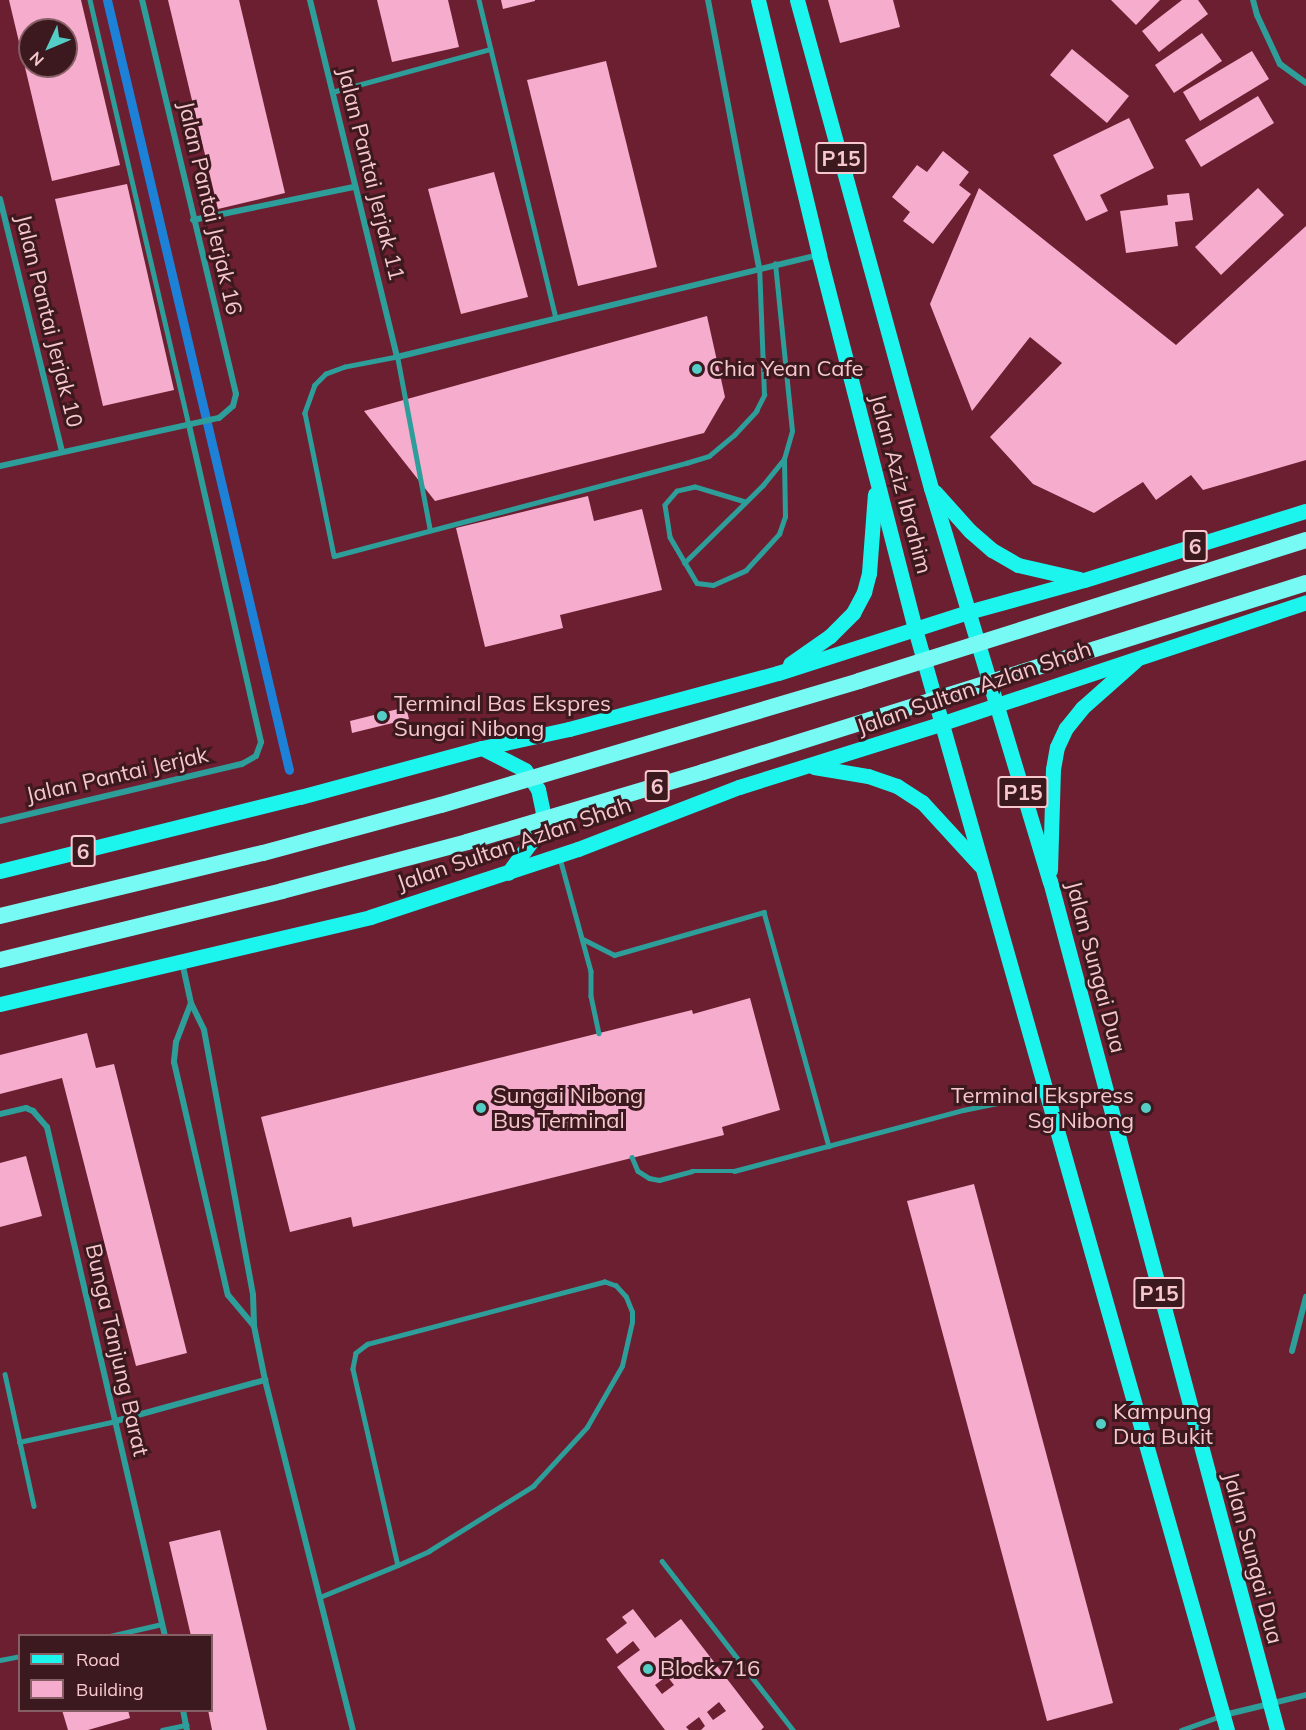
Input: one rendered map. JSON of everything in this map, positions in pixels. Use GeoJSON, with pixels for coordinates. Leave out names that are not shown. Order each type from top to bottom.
{"type":"FeatureCollection","features":[{"type":"Feature","properties":{"kind":"highway","name":"Jalan Sultan Azlan Shah"},"geometry":{"type":"LineString","coordinates":[[0,916],[263,853],[441,805],[859,681],[1306,540]]}},
{"type":"Feature","properties":{"kind":"highway","name":"Jalan Sultan Azlan Shah"},"geometry":{"type":"LineString","coordinates":[[0,960],[282,891],[467,842],[714,769],[1306,583]]}},
{"type":"Feature","properties":{"kind":"main road","name":"Jalan Aziz Ibrahim"},"geometry":{"type":"LineString","coordinates":[[758,0],[819,255],[915,629]]}},
{"type":"Feature","properties":{"kind":"main road","name":"Jalan Aziz Ibrahim"},"geometry":{"type":"LineString","coordinates":[[797,0],[931,488],[968,612]]}},
{"type":"Feature","properties":{"kind":"main road"},"geometry":{"type":"LineString","coordinates":[[778,673],[830,636],[853,613],[864,592],[868,573],[876,482]]}},
{"type":"Feature","properties":{"kind":"main road"},"geometry":{"type":"LineString","coordinates":[[931,488],[970,531],[992,550],[1018,565],[1084,580]]}},
{"type":"Feature","properties":{"kind":"main road","name":"6"},"geometry":{"type":"LineString","coordinates":[[0,871],[300,797],[482,748],[569,729],[778,673],[968,612],[1084,580],[1306,511]]}},
{"type":"Feature","properties":{"kind":"main road","name":"Jalan Sultan Azlan Shah"},"geometry":{"type":"LineString","coordinates":[[0,1004],[370,917],[508,873],[739,787],[943,723],[996,703],[1306,602]]}},
{"type":"Feature","properties":{"kind":"main road","name":"P15"},"geometry":{"type":"LineString","coordinates":[[968,612],[996,703]]}},
{"type":"Feature","properties":{"kind":"main road","name":"P15"},"geometry":{"type":"LineString","coordinates":[[915,629],[1225,1723]]}},
{"type":"Feature","properties":{"kind":"main road"},"geometry":{"type":"LineString","coordinates":[[1050,881],[1053,769],[1057,747],[1066,728],[1082,708],[1141,655]]}},
{"type":"Feature","properties":{"kind":"main road","name":"Jalan Sungai Dua"},"geometry":{"type":"LineString","coordinates":[[996,703],[1050,881],[1277,1730]]}},
{"type":"Feature","properties":{"kind":"main road"},"geometry":{"type":"LineString","coordinates":[[482,748],[525,770],[538,789],[543,813],[539,831],[508,873]]}},
{"type":"Feature","properties":{"kind":"main road"},"geometry":{"type":"LineString","coordinates":[[810,766],[868,776],[897,786],[922,802],[984,870]]}},
{"type":"Feature","properties":{"kind":"street","name":"Jalan Pantai Jerjak 16"},"geometry":{"type":"LineString","coordinates":[[142,0],[236,394],[233,406],[219,418],[189,424]]}},
{"type":"Feature","properties":{"kind":"street","name":"Jalan Pantai Jerjak 11"},"geometry":{"type":"LineString","coordinates":[[310,0],[397,357]]}},
{"type":"Feature","properties":{"kind":"street"},"geometry":{"type":"LineString","coordinates":[[708,0],[759,267]]}},
{"type":"Feature","properties":{"kind":"street"},"geometry":{"type":"LineString","coordinates":[[1253,0],[1257,15],[1280,64],[1306,82]]}},
{"type":"Feature","properties":{"kind":"street"},"geometry":{"type":"LineString","coordinates":[[193,220],[354,187]]}},
{"type":"Feature","properties":{"kind":"street","name":"Jalan Pantai Jerjak 10"},"geometry":{"type":"LineString","coordinates":[[0,199],[62,452]]}},
{"type":"Feature","properties":{"kind":"street"},"geometry":{"type":"LineString","coordinates":[[397,357],[759,267],[819,255]]}},
{"type":"Feature","properties":{"kind":"street"},"geometry":{"type":"LineString","coordinates":[[0,466],[189,424]]}},
{"type":"Feature","properties":{"kind":"street","name":"Jalan Pantai Jerjak"},"geometry":{"type":"LineString","coordinates":[[0,821],[242,764],[256,756],[261,742],[189,424]]}},
{"type":"Feature","properties":{"kind":"street"},"geometry":{"type":"LineString","coordinates":[[181,960],[191,1003],[204,1030],[254,1295],[254,1326],[265,1380],[353,1730]]}},
{"type":"Feature","properties":{"kind":"street"},"geometry":{"type":"LineString","coordinates":[[191,1003],[176,1042],[174,1062],[228,1295],[254,1326]]}},
{"type":"Feature","properties":{"kind":"street","name":"Bunga Tanjung Barat"},"geometry":{"type":"LineString","coordinates":[[0,1114],[26,1108],[33,1111],[46,1127],[165,1634]]}},
{"type":"Feature","properties":{"kind":"street"},"geometry":{"type":"LineString","coordinates":[[1292,1351],[1306,1297]]}},
{"type":"Feature","properties":{"kind":"street"},"geometry":{"type":"LineString","coordinates":[[116,1421],[265,1380]]}},
{"type":"Feature","properties":{"kind":"street"},"geometry":{"type":"LineString","coordinates":[[1225,1723],[1269,1704],[1306,1695]]}},
{"type":"Feature","properties":{"kind":"street"},"geometry":{"type":"LineString","coordinates":[[183,1712],[187,1727]]}},
{"type":"Feature","properties":{"kind":"lane"},"geometry":{"type":"LineString","coordinates":[[90,0],[189,424]]}},
{"type":"Feature","properties":{"kind":"lane"},"geometry":{"type":"LineString","coordinates":[[479,0],[556,318]]}},
{"type":"Feature","properties":{"kind":"lane"},"geometry":{"type":"LineString","coordinates":[[332,92],[490,49]]}},
{"type":"Feature","properties":{"kind":"lane"},"geometry":{"type":"LineString","coordinates":[[745,502],[695,487],[677,491],[665,505],[670,537],[697,582],[713,585],[746,570],[778,534],[785,517],[784,459],[792,431],[775,264]]}},
{"type":"Feature","properties":{"kind":"lane"},"geometry":{"type":"LineString","coordinates":[[430,531],[397,357],[345,367],[327,374],[315,385],[305,413],[334,556],[430,531],[709,456],[734,435],[756,411],[764,395],[759,267]]}},
{"type":"Feature","properties":{"kind":"lane"},"geometry":{"type":"LineString","coordinates":[[684,563],[784,459]]}},
{"type":"Feature","properties":{"kind":"lane"},"geometry":{"type":"LineString","coordinates":[[559,855],[591,971],[591,996],[599,1034]]}},
{"type":"Feature","properties":{"kind":"lane"},"geometry":{"type":"LineString","coordinates":[[583,939],[614,955],[764,912],[829,1146]]}},
{"type":"Feature","properties":{"kind":"lane"},"geometry":{"type":"LineString","coordinates":[[632,1157],[638,1171],[649,1179],[659,1180],[692,1171],[734,1171],[963,1110],[1048,1093]]}},
{"type":"Feature","properties":{"kind":"lane"},"geometry":{"type":"LineString","coordinates":[[320,1598],[398,1565],[429,1551],[533,1486],[587,1427],[617,1375],[627,1347],[632,1312],[626,1297],[616,1286],[605,1282],[368,1344],[356,1353],[353,1369],[398,1565]]}},
{"type":"Feature","properties":{"kind":"lane"},"geometry":{"type":"LineString","coordinates":[[5,1374],[34,1506]]}},
{"type":"Feature","properties":{"kind":"lane"},"geometry":{"type":"LineString","coordinates":[[19,1442],[116,1421]]}},
{"type":"Feature","properties":{"kind":"lane"},"geometry":{"type":"LineString","coordinates":[[662,1561],[793,1730]]}},
{"type":"Feature","properties":{"kind":"lane"},"geometry":{"type":"LineString","coordinates":[[115,1634],[162,1624]]}},
{"type":"Feature","properties":{"kind":"lane"},"geometry":{"type":"LineString","coordinates":[[0,1660],[18,1656]]}},
{"type":"Feature","properties":{"kind":"lane"},"geometry":{"type":"LineString","coordinates":[[1180,1730],[1225,1723]]}},
{"type":"Feature","properties":{"kind":"lane"},"geometry":{"type":"LineString","coordinates":[[162,1730],[187,1727]]}},
{"type":"Feature","properties":{"kind":"building"},"geometry":{"type":"Polygon","coordinates":[[[9,0],[81,0],[120,165],[52,181],[28,78],[78,78],[78,18],[18,18],[18,38],[9,0]]]}},
{"type":"Feature","properties":{"kind":"building"},"geometry":{"type":"Polygon","coordinates":[[[168,0],[239,0],[285,193],[218,209],[168,0]]]}},
{"type":"Feature","properties":{"kind":"building"},"geometry":{"type":"Polygon","coordinates":[[[377,0],[448,0],[459,47],[392,62],[377,0]]]}},
{"type":"Feature","properties":{"kind":"building"},"geometry":{"type":"Polygon","coordinates":[[[501,0],[535,0],[535,1],[503,9],[501,0]]]}},
{"type":"Feature","properties":{"kind":"building"},"geometry":{"type":"Polygon","coordinates":[[[828,0],[893,0],[900,27],[840,43],[828,0]]]}},
{"type":"Feature","properties":{"kind":"building"},"geometry":{"type":"Polygon","coordinates":[[[1111,0],[1160,0],[1136,25],[1111,0]]]}},
{"type":"Feature","properties":{"kind":"building"},"geometry":{"type":"Polygon","coordinates":[[[1182,0],[1198,0],[1208,14],[1159,52],[1142,31],[1182,0]]]}},
{"type":"Feature","properties":{"kind":"building"},"geometry":{"type":"Polygon","coordinates":[[[1202,33],[1222,61],[1174,93],[1155,65],[1202,33]]]}},
{"type":"Feature","properties":{"kind":"building"},"geometry":{"type":"Polygon","coordinates":[[[1072,49],[1129,96],[1107,123],[1050,75],[1072,49]]]}},
{"type":"Feature","properties":{"kind":"building"},"geometry":{"type":"Polygon","coordinates":[[[1252,51],[1269,79],[1200,121],[1183,92],[1252,51]]]}},
{"type":"Feature","properties":{"kind":"building"},"geometry":{"type":"Polygon","coordinates":[[[606,61],[657,267],[578,286],[527,80],[606,61]]]}},
{"type":"Feature","properties":{"kind":"building"},"geometry":{"type":"Polygon","coordinates":[[[1258,96],[1274,123],[1201,167],[1185,140],[1258,96]]]}},
{"type":"Feature","properties":{"kind":"building"},"geometry":{"type":"Polygon","coordinates":[[[1129,118],[1154,168],[1100,195],[1108,211],[1086,221],[1053,155],[1129,118]]]}},
{"type":"Feature","properties":{"kind":"building"},"geometry":{"type":"Polygon","coordinates":[[[943,151],[969,172],[959,185],[971,194],[933,244],[903,221],[910,212],[892,197],[917,165],[927,172],[943,151]]]}},
{"type":"Feature","properties":{"kind":"building"},"geometry":{"type":"Polygon","coordinates":[[[494,172],[528,297],[461,314],[428,189],[494,172]]]}},
{"type":"Feature","properties":{"kind":"building"},"geometry":{"type":"Polygon","coordinates":[[[127,184],[174,390],[103,406],[55,199],[127,184]]]}},
{"type":"Feature","properties":{"kind":"building"},"geometry":{"type":"Polygon","coordinates":[[[979,188],[1176,345],[1306,226],[1306,460],[1203,490],[1191,475],[1156,500],[1143,482],[1094,513],[1033,484],[990,437],[1062,363],[1030,337],[972,411],[930,304],[979,188]]]}},
{"type":"Feature","properties":{"kind":"building"},"geometry":{"type":"Polygon","coordinates":[[[1258,188],[1284,215],[1221,275],[1195,247],[1258,188]]]}},
{"type":"Feature","properties":{"kind":"building"},"geometry":{"type":"Polygon","coordinates":[[[1189,193],[1193,220],[1175,222],[1178,246],[1126,253],[1120,211],[1168,205],[1167,195],[1189,193]]]}},
{"type":"Feature","properties":{"kind":"building"},"geometry":{"type":"Polygon","coordinates":[[[707,316],[725,397],[704,433],[435,501],[364,411],[707,316]]]}},
{"type":"Feature","properties":{"kind":"building"},"geometry":{"type":"Polygon","coordinates":[[[588,496],[594,521],[642,509],[662,590],[560,615],[563,628],[485,647],[456,528],[588,496]]]}},
{"type":"Feature","properties":{"kind":"building"},"geometry":{"type":"Polygon","coordinates":[[[406,707],[409,719],[352,733],[350,721],[406,707]]]}},
{"type":"Feature","properties":{"kind":"building"},"geometry":{"type":"Polygon","coordinates":[[[750,998],[780,1110],[722,1127],[724,1135],[660,1151],[353,1227],[351,1217],[290,1232],[261,1117],[692,1010],[693,1014],[750,998]]]}},
{"type":"Feature","properties":{"kind":"building"},"geometry":{"type":"Polygon","coordinates":[[[87,1033],[96,1068],[114,1064],[187,1353],[136,1366],[62,1078],[0,1094],[0,1055],[87,1033]]]}},
{"type":"Feature","properties":{"kind":"building"},"geometry":{"type":"Polygon","coordinates":[[[26,1156],[42,1216],[0,1227],[0,1163],[26,1156]]]}},
{"type":"Feature","properties":{"kind":"building"},"geometry":{"type":"Polygon","coordinates":[[[974,1184],[1113,1703],[1047,1721],[907,1201],[974,1184]]]}},
{"type":"Feature","properties":{"kind":"building"},"geometry":{"type":"Polygon","coordinates":[[[220,1530],[267,1730],[212,1730],[208,1712],[213,1712],[213,1634],[191,1634],[169,1542],[220,1530]]]}},
{"type":"Feature","properties":{"kind":"building","name":"Block 716"},"geometry":{"type":"Polygon","coordinates":[[[633,1609],[655,1638],[681,1619],[764,1727],[761,1730],[701,1730],[705,1726],[699,1717],[686,1727],[689,1730],[665,1730],[617,1667],[640,1650],[633,1641],[617,1654],[606,1639],[627,1623],[622,1617],[633,1609]],[[688,1661],[675,1670],[682,1679],[694,1670],[688,1661]],[[667,1676],[655,1685],[662,1694],[674,1685],[667,1676]],[[719,1702],[707,1712],[713,1720],[726,1711],[719,1702]]]}},
{"type":"Feature","properties":{"kind":"building"},"geometry":{"type":"Polygon","coordinates":[[[63,1712],[128,1712],[130,1718],[88,1730],[68,1730],[63,1712]]]}},
{"type":"Feature","properties":{"kind":"waterway"},"geometry":{"type":"LineString","coordinates":[[107,0],[289,770]]}},
{"type":"Feature","properties":{"kind":"place","name":"Chia Yean Cafe"},"geometry":{"type":"Point","coordinates":[697,369]}},
{"type":"Feature","properties":{"kind":"place","name":"Terminal Bas Ekspres Sungai Nibong"},"geometry":{"type":"Point","coordinates":[382,716]}},
{"type":"Feature","properties":{"kind":"place","name":"Sungai Nibong Bus Terminal"},"geometry":{"type":"Point","coordinates":[481,1108]}},
{"type":"Feature","properties":{"kind":"place","name":"Terminal Ekspress Sg Nibong"},"geometry":{"type":"Point","coordinates":[1146,1108]}},
{"type":"Feature","properties":{"kind":"place","name":"Kampung Dua Bukit"},"geometry":{"type":"Point","coordinates":[1101,1424]}},
{"type":"Feature","properties":{"kind":"place","name":"Block 716"},"geometry":{"type":"Point","coordinates":[648,1669]}}]}
